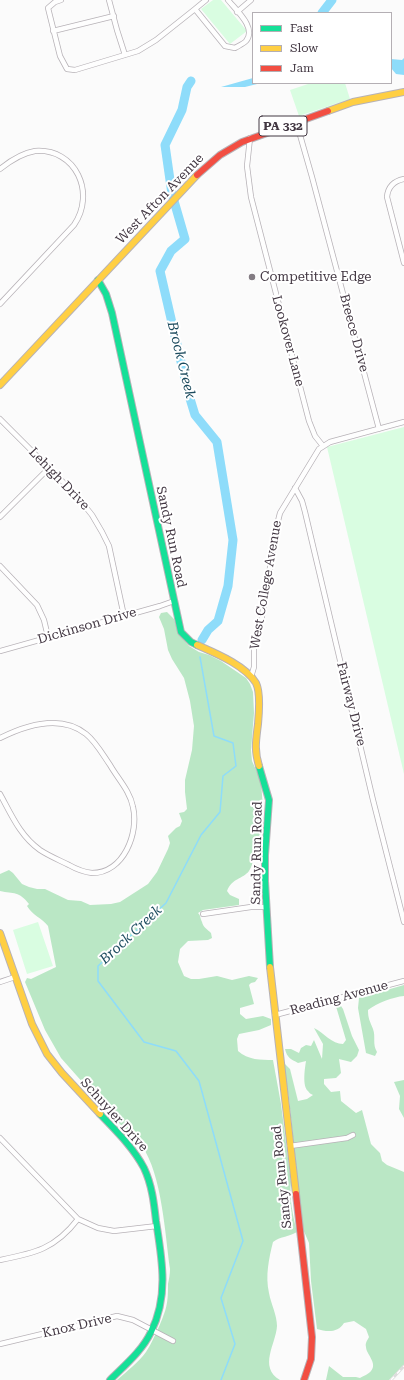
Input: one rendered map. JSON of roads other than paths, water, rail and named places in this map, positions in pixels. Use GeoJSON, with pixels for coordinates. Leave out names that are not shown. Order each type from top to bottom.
{"type":"FeatureCollection","features":[{"type":"Feature","properties":{"kind":"street"},"geometry":{"type":"LineString","coordinates":[[61,0],[55,2],[48,8],[53,32],[60,56],[66,69],[76,70],[138,51],[156,40],[206,0]]}},
{"type":"Feature","properties":{"kind":"street"},"geometry":{"type":"LineString","coordinates":[[109,0],[125,55]]}},
{"type":"Feature","properties":{"kind":"street"},"geometry":{"type":"LineString","coordinates":[[195,9],[225,46],[235,48],[246,41],[250,33],[249,26],[228,0]]}},
{"type":"Feature","properties":{"kind":"street"},"geometry":{"type":"LineString","coordinates":[[237,12],[251,0]]}},
{"type":"Feature","properties":{"kind":"street"},"geometry":{"type":"LineString","coordinates":[[53,32],[114,16]]}},
{"type":"Feature","properties":{"kind":"street","name":"West Afton Avenue"},"geometry":{"type":"LineString","coordinates":[[0,385],[169,204],[207,165],[220,154],[250,138],[296,121],[353,102],[404,92]]}},
{"type":"Feature","properties":{"kind":"street","name":"Breece Drive"},"geometry":{"type":"LineString","coordinates":[[296,121],[379,429]]}},
{"type":"Feature","properties":{"kind":"street","name":"Lookover Lane"},"geometry":{"type":"LineString","coordinates":[[250,138],[247,166],[251,197],[309,421],[315,436],[322,446]]}},
{"type":"Feature","properties":{"kind":"street"},"geometry":{"type":"LineString","coordinates":[[0,169],[13,159],[25,154],[36,151],[54,154],[65,159],[76,171],[83,186],[84,197],[81,211],[74,225],[0,304]]}},
{"type":"Feature","properties":{"kind":"street"},"geometry":{"type":"LineString","coordinates":[[404,179],[396,181],[391,185],[387,197],[404,263]]}},
{"type":"Feature","properties":{"kind":"street","name":"Sandy Run Road"},"geometry":{"type":"LineString","coordinates":[[98,280],[106,294],[112,313],[180,629],[186,638],[196,645],[219,655],[246,672],[258,688],[259,700],[255,753],[269,800],[265,855],[271,981],[312,1337],[312,1358],[304,1380]]}},
{"type":"Feature","properties":{"kind":"street","name":"Lehigh Drive"},"geometry":{"type":"LineString","coordinates":[[0,419],[85,505],[102,532],[112,556],[124,616]]}},
{"type":"Feature","properties":{"kind":"street"},"geometry":{"type":"LineString","coordinates":[[322,446],[330,442],[404,422]]}},
{"type":"Feature","properties":{"kind":"street","name":"West College Avenue"},"geometry":{"type":"LineString","coordinates":[[251,677],[254,667],[254,648],[261,622],[278,520],[284,506],[322,446]]}},
{"type":"Feature","properties":{"kind":"street"},"geometry":{"type":"LineString","coordinates":[[0,517],[49,468]]}},
{"type":"Feature","properties":{"kind":"street","name":"Fairway Drive"},"geometry":{"type":"LineString","coordinates":[[295,488],[305,512],[373,800],[404,922]]}},
{"type":"Feature","properties":{"kind":"street"},"geometry":{"type":"LineString","coordinates":[[0,566],[37,605],[44,620],[48,637]]}},
{"type":"Feature","properties":{"kind":"street","name":"Dickinson Drive"},"geometry":{"type":"LineString","coordinates":[[0,651],[174,601]]}},
{"type":"Feature","properties":{"kind":"street"},"geometry":{"type":"LineString","coordinates":[[0,738],[24,729],[51,723],[65,724],[86,734],[98,747],[131,798],[135,818],[131,842],[122,856],[110,868],[96,872],[82,871],[46,854],[31,843],[18,828],[0,794]]}},
{"type":"Feature","properties":{"kind":"street"},"geometry":{"type":"LineString","coordinates":[[203,914],[251,907],[267,907]]}},
{"type":"Feature","properties":{"kind":"street","name":"Schuyler Drive"},"geometry":{"type":"LineString","coordinates":[[0,934],[32,1024],[47,1054],[62,1073],[125,1140],[139,1160],[148,1177],[151,1188],[164,1282],[159,1313],[152,1330],[137,1353],[110,1380]]}},
{"type":"Feature","properties":{"kind":"street"},"geometry":{"type":"LineString","coordinates":[[0,982],[15,977]]}},
{"type":"Feature","properties":{"kind":"street","name":"Reading Avenue"},"geometry":{"type":"LineString","coordinates":[[275,1016],[404,981]]}},
{"type":"Feature","properties":{"kind":"street"},"geometry":{"type":"LineString","coordinates":[[290,1146],[347,1138],[354,1135]]}},
{"type":"Feature","properties":{"kind":"street"},"geometry":{"type":"LineString","coordinates":[[0,1138],[78,1218],[90,1225],[105,1230],[126,1230],[157,1226]]}},
{"type":"Feature","properties":{"kind":"street"},"geometry":{"type":"LineString","coordinates":[[0,1260],[31,1253],[52,1244],[66,1234],[78,1218]]}},
{"type":"Feature","properties":{"kind":"street","name":"Knox Drive"},"geometry":{"type":"LineString","coordinates":[[0,1344],[117,1316],[130,1319],[173,1341]]}},
{"type":"Feature","properties":{"kind":"water"},"geometry":{"type":"Polygon","coordinates":[[[404,58],[404,75],[396,74],[392,69],[392,59],[402,60],[404,58]]]}},
{"type":"Feature","properties":{"kind":"water"},"geometry":{"type":"Polygon","coordinates":[[[252,78],[252,84],[257,84],[245,87],[221,87],[252,78]]]}},
{"type":"Feature","properties":{"kind":"waterway"},"geometry":{"type":"LineString","coordinates":[[323,12],[332,0]]}},
{"type":"Feature","properties":{"kind":"waterway","name":"Brock Creek"},"geometry":{"type":"LineString","coordinates":[[191,81],[187,87],[182,110],[165,145],[172,194],[185,239],[171,251],[160,271],[188,392],[195,415],[217,442],[233,540],[228,586],[218,621],[208,630],[202,640]]}},
{"type":"Feature","properties":{"kind":"waterway","name":"Brock Creek"},"geometry":{"type":"LineString","coordinates":[[200,657],[214,736],[233,743],[236,766],[223,776],[220,812],[201,835],[166,903],[98,966],[98,981],[144,1042],[176,1051],[199,1081],[243,1241],[221,1298],[235,1344],[221,1380]]}},
{"type":"Feature","properties":{"kind":"railway"},"geometry":{"type":"LineString","coordinates":[[391,1380],[404,1366]]}},
{"type":"Feature","properties":{"kind":"place","name":"Competitive Edge"},"geometry":{"type":"Point","coordinates":[252,277]}}]}
